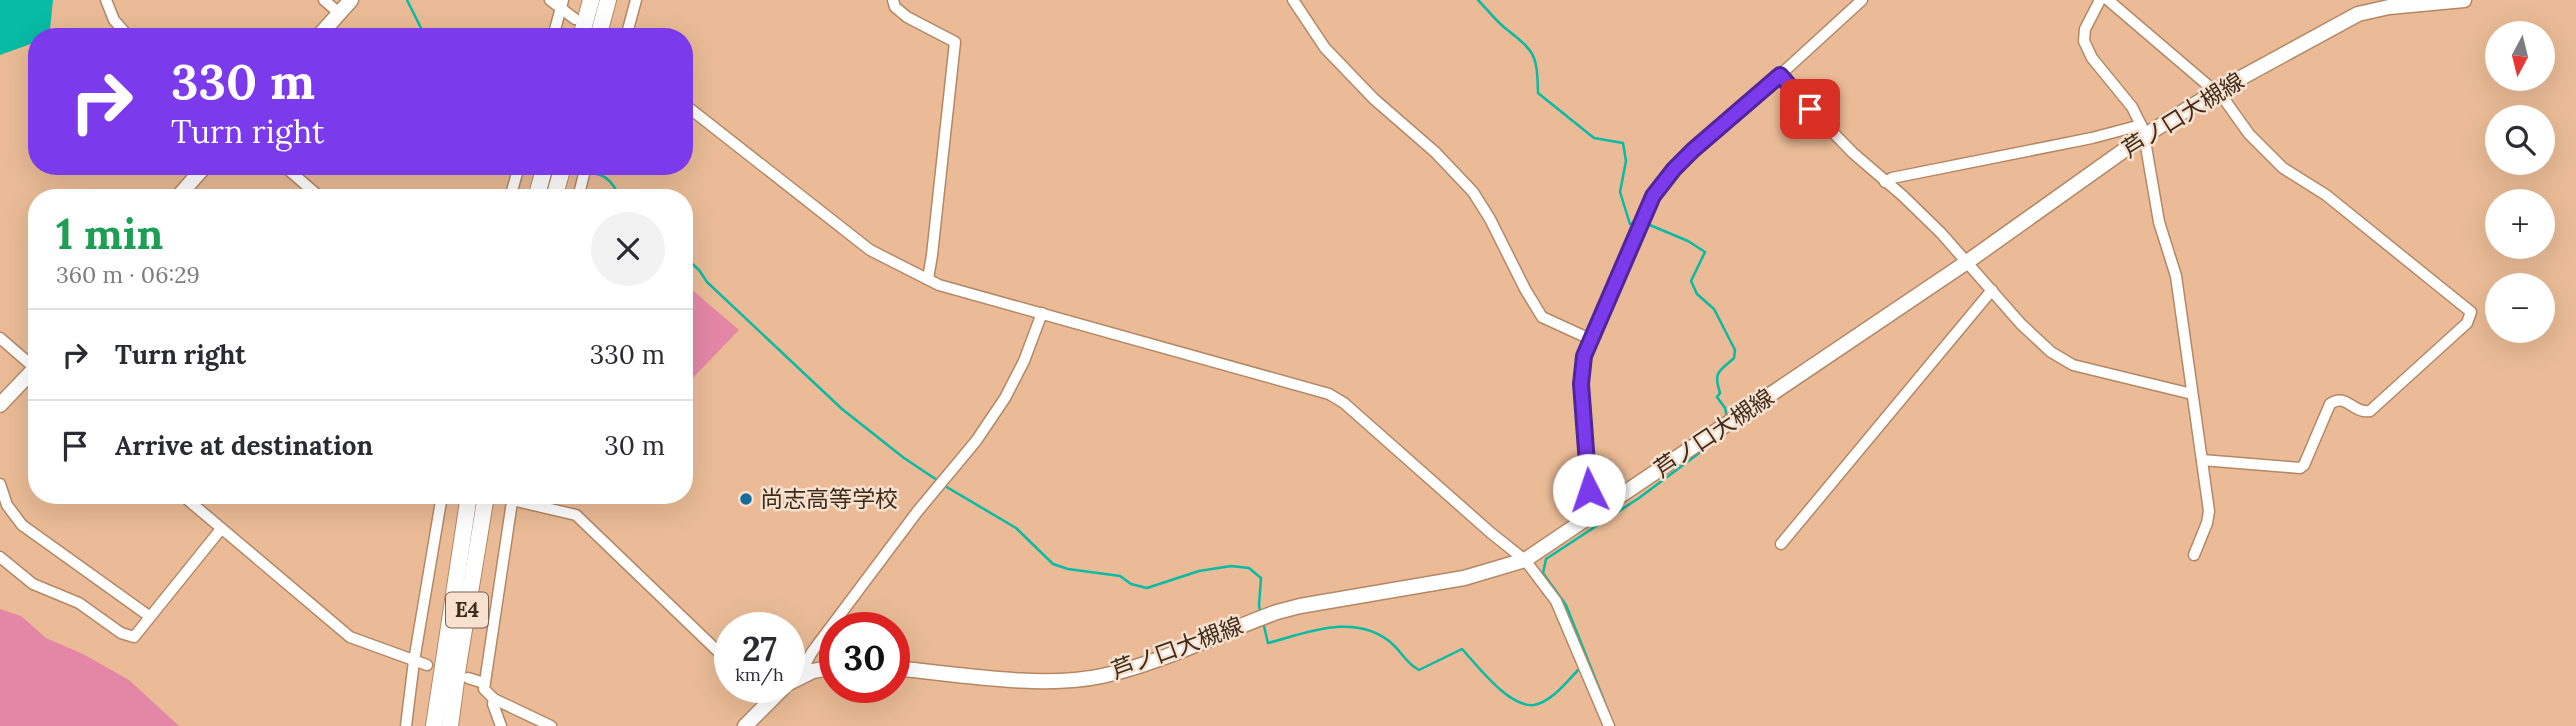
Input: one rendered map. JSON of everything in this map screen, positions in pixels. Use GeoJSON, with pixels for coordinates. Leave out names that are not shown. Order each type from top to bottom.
{"type":"FeatureCollection","features":[{"type":"Feature","properties":{"kind":"highway"},"geometry":{"type":"LineString","coordinates":[[583,28],[591,0]]}},
{"type":"Feature","properties":{"kind":"highway"},"geometry":{"type":"LineString","coordinates":[[600,28],[608,0]]}},
{"type":"Feature","properties":{"kind":"highway","name":"E4"},"geometry":{"type":"LineString","coordinates":[[434,726],[468,504]]}},
{"type":"Feature","properties":{"kind":"highway","name":"E4"},"geometry":{"type":"LineString","coordinates":[[450,726],[485,504]]}},
{"type":"Feature","properties":{"kind":"main road"},"geometry":{"type":"LineString","coordinates":[[326,28],[351,0]]}},
{"type":"Feature","properties":{"kind":"main road","name":"芦ノ口大槻線"},"geometry":{"type":"LineString","coordinates":[[910,669],[1023,680],[1100,677],[1137,666],[1277,612],[1464,578],[1525,560],[1968,262],[2143,130],[2358,14],[2405,3],[2464,0]]}},
{"type":"Feature","properties":{"kind":"main road"},"geometry":{"type":"LineString","coordinates":[[185,189],[197,175]]}},
{"type":"Feature","properties":{"kind":"main road"},"geometry":{"type":"LineString","coordinates":[[0,405],[28,376]]}},
{"type":"Feature","properties":{"kind":"main road"},"geometry":{"type":"LineString","coordinates":[[745,726],[767,703]]}},
{"type":"Feature","properties":{"kind":"street"},"geometry":{"type":"LineString","coordinates":[[106,0],[114,20],[121,28]]}},
{"type":"Feature","properties":{"kind":"street"},"geometry":{"type":"LineString","coordinates":[[324,0],[339,13]]}},
{"type":"Feature","properties":{"kind":"street"},"geometry":{"type":"LineString","coordinates":[[550,0],[561,4],[575,19]]}},
{"type":"Feature","properties":{"kind":"street"},"geometry":{"type":"LineString","coordinates":[[628,28],[636,0]]}},
{"type":"Feature","properties":{"kind":"street"},"geometry":{"type":"LineString","coordinates":[[893,0],[895,7],[907,17],[955,43],[950,109],[928,279]]}},
{"type":"Feature","properties":{"kind":"street"},"geometry":{"type":"LineString","coordinates":[[1293,0],[1325,48],[1374,99],[1435,152],[1473,192],[1542,317],[1590,339]]}},
{"type":"Feature","properties":{"kind":"street"},"geometry":{"type":"LineString","coordinates":[[1585,522],[1589,490],[1581,384],[1583,363],[1590,339],[1653,196],[1693,150],[1862,0]]}},
{"type":"Feature","properties":{"kind":"street"},"geometry":{"type":"LineString","coordinates":[[2101,0],[2085,29],[2085,46],[2132,107],[2143,130],[2159,222],[2175,276],[2209,511],[2194,555]]}},
{"type":"Feature","properties":{"kind":"street"},"geometry":{"type":"LineString","coordinates":[[2108,0],[2224,99],[2269,156],[2326,195],[2471,312],[2467,323],[2370,411],[2361,411],[2344,400],[2330,404],[2304,465],[2300,468],[2202,460]]}},
{"type":"Feature","properties":{"kind":"street"},"geometry":{"type":"LineString","coordinates":[[555,28],[561,4]]}},
{"type":"Feature","properties":{"kind":"street"},"geometry":{"type":"LineString","coordinates":[[1780,75],[1810,109],[1885,182],[1903,195],[1968,262],[2040,344],[2061,360],[2073,365],[2192,394]]}},
{"type":"Feature","properties":{"kind":"street"},"geometry":{"type":"LineString","coordinates":[[693,111],[870,250],[939,285],[1329,394],[1353,410],[1525,560],[1556,601],[1609,726]]}},
{"type":"Feature","properties":{"kind":"street"},"geometry":{"type":"LineString","coordinates":[[1885,182],[1892,178],[2143,130]]}},
{"type":"Feature","properties":{"kind":"street"},"geometry":{"type":"LineString","coordinates":[[294,175],[311,189]]}},
{"type":"Feature","properties":{"kind":"street"},"geometry":{"type":"LineString","coordinates":[[1781,544],[1992,290]]}},
{"type":"Feature","properties":{"kind":"street"},"geometry":{"type":"LineString","coordinates":[[805,664],[902,530],[989,423],[1024,361],[1042,313]]}},
{"type":"Feature","properties":{"kind":"street"},"geometry":{"type":"LineString","coordinates":[[0,338],[28,361]]}},
{"type":"Feature","properties":{"kind":"street"},"geometry":{"type":"LineString","coordinates":[[0,484],[4,508],[18,521],[149,616]]}},
{"type":"Feature","properties":{"kind":"street"},"geometry":{"type":"LineString","coordinates":[[193,504],[350,637],[427,665]]}},
{"type":"Feature","properties":{"kind":"street"},"geometry":{"type":"LineString","coordinates":[[406,726],[440,504]]}},
{"type":"Feature","properties":{"kind":"street"},"geometry":{"type":"LineString","coordinates":[[511,504],[484,689],[494,699],[551,726]]}},
{"type":"Feature","properties":{"kind":"street"},"geometry":{"type":"LineString","coordinates":[[535,504],[576,515],[714,648]]}},
{"type":"Feature","properties":{"kind":"street"},"geometry":{"type":"LineString","coordinates":[[0,557],[33,584],[92,611],[127,637],[137,636],[149,616],[221,528]]}},
{"type":"Feature","properties":{"kind":"street"},"geometry":{"type":"LineString","coordinates":[[468,678],[484,682]]}},
{"type":"Feature","properties":{"kind":"street"},"geometry":{"type":"LineString","coordinates":[[494,699],[493,704],[501,726]]}},
{"type":"Feature","properties":{"kind":"shaded area"},"geometry":{"type":"Polygon","coordinates":[[[693,291],[739,330],[693,378],[693,291]]]}},
{"type":"Feature","properties":{"kind":"shaded area"},"geometry":{"type":"Polygon","coordinates":[[[0,609],[21,616],[46,638],[83,654],[129,680],[179,726],[0,726],[0,609]]]}},
{"type":"Feature","properties":{"kind":"water"},"geometry":{"type":"Polygon","coordinates":[[[0,0],[53,0],[50,28],[28,28],[28,45],[0,55],[0,0]]]}},
{"type":"Feature","properties":{"kind":"waterway"},"geometry":{"type":"LineString","coordinates":[[407,0],[421,28]]}},
{"type":"Feature","properties":{"kind":"waterway"},"geometry":{"type":"LineString","coordinates":[[1478,0],[1532,54],[1537,69],[1538,93],[1594,138],[1623,143],[1626,161],[1620,192],[1630,224],[1638,223]]}},
{"type":"Feature","properties":{"kind":"waterway"},"geometry":{"type":"LineString","coordinates":[[600,175],[615,189]]}},
{"type":"Feature","properties":{"kind":"waterway"},"geometry":{"type":"LineString","coordinates":[[1645,223],[1688,241],[1705,252],[1691,281],[1697,294],[1714,309],[1735,350],[1734,358],[1717,376],[1720,393],[1717,397],[1725,408],[1727,417]]}},
{"type":"Feature","properties":{"kind":"waterway"},"geometry":{"type":"LineString","coordinates":[[693,264],[707,282],[842,409],[904,458],[940,482]]}},
{"type":"Feature","properties":{"kind":"waterway"},"geometry":{"type":"LineString","coordinates":[[1605,703],[1566,605],[1543,573],[1546,559],[1639,498],[1730,430]]}},
{"type":"Feature","properties":{"kind":"waterway"},"geometry":{"type":"LineString","coordinates":[[945,486],[1016,528],[1053,564],[1068,569],[1120,576],[1131,584],[1147,588],[1199,571],[1231,566],[1249,568],[1261,578],[1260,612]]}},
{"type":"Feature","properties":{"kind":"waterway"},"geometry":{"type":"LineString","coordinates":[[1263,622],[1268,643],[1330,628],[1360,628],[1389,641],[1419,670],[1462,649],[1504,693],[1524,704],[1534,705],[1547,700],[1580,668]]}},
{"type":"Feature","properties":{"kind":"place","name":"尚志高等学校"},"geometry":{"type":"Point","coordinates":[746,499]}},
{"type":"Feature","properties":{"kind":"route"},"geometry":{"type":"LineString","coordinates":[[1589,490],[1581,384],[1584,356],[1653,196],[1674,169],[1721,123],[1780,75],[1810,109]]}}]}
